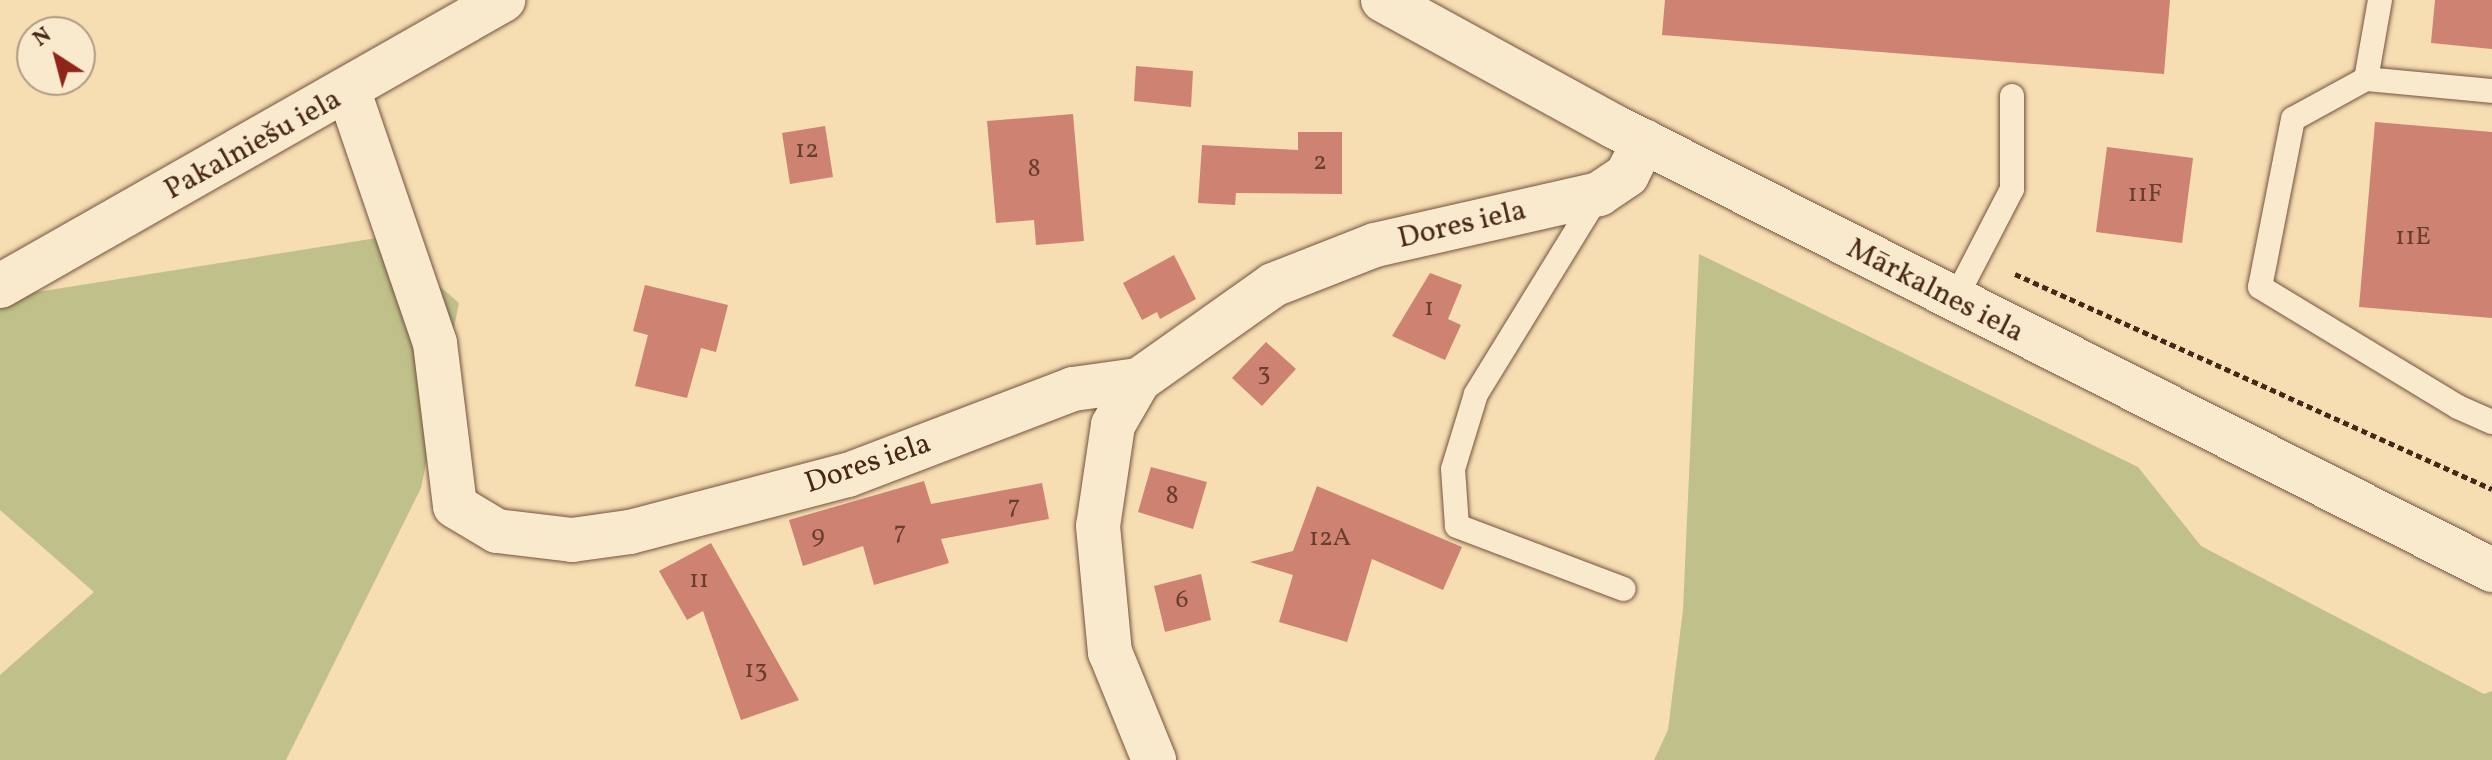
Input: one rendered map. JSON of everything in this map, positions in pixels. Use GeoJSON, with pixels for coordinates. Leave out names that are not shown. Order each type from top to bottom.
{"type":"FeatureCollection","features":[{"type":"Feature","properties":{"kind":"street","name":"Pakalniešu iela"},"geometry":{"type":"LineString","coordinates":[[0,286],[349,92],[503,0]]}},
{"type":"Feature","properties":{"kind":"street","name":"Mārkalnes iela"},"geometry":{"type":"LineString","coordinates":[[1383,0],[1644,141],[1954,301],[2492,570]]}},
{"type":"Feature","properties":{"kind":"street","name":"Dores iela"},"geometry":{"type":"LineString","coordinates":[[349,92],[435,343],[455,506],[497,531],[572,540],[630,532],[848,475],[1073,389],[1139,380],[1273,285],[1375,245],[1599,194],[1627,175],[1644,141]]}},
{"type":"Feature","properties":{"kind":"street"},"geometry":{"type":"LineString","coordinates":[[1139,380],[1113,425],[1098,526],[1110,652],[1154,760]]}},
{"type":"Feature","properties":{"kind":"lane"},"geometry":{"type":"LineString","coordinates":[[2366,79],[2380,0]]}},
{"type":"Feature","properties":{"kind":"lane"},"geometry":{"type":"LineString","coordinates":[[2492,91],[2366,79],[2293,119],[2260,287],[2492,422]]}},
{"type":"Feature","properties":{"kind":"lane"},"geometry":{"type":"LineString","coordinates":[[1954,301],[2012,189],[2012,96]]}},
{"type":"Feature","properties":{"kind":"lane"},"geometry":{"type":"LineString","coordinates":[[1599,194],[1476,394],[1453,469],[1457,526],[1624,589]]}},
{"type":"Feature","properties":{"kind":"path"},"geometry":{"type":"LineString","coordinates":[[1976,257],[2492,489]]}},
{"type":"Feature","properties":{"kind":"green space"},"geometry":{"type":"Polygon","coordinates":[[[383,237],[459,303],[421,488],[286,760],[0,760],[0,675],[94,592],[0,510],[0,307],[18,295],[383,237]]]}},
{"type":"Feature","properties":{"kind":"green space"},"geometry":{"type":"Polygon","coordinates":[[[1699,254],[2138,467],[2201,546],[2484,694],[2492,691],[2492,760],[1654,760],[1668,730],[1683,610],[1699,254]]]}},
{"type":"Feature","properties":{"kind":"building"},"geometry":{"type":"Polygon","coordinates":[[[1665,0],[2170,0],[2164,74],[1662,35],[1665,0]]]}},
{"type":"Feature","properties":{"kind":"building"},"geometry":{"type":"Polygon","coordinates":[[[2435,0],[2492,0],[2492,49],[2431,43],[2435,0]]]}},
{"type":"Feature","properties":{"kind":"building"},"geometry":{"type":"Polygon","coordinates":[[[1136,66],[1193,71],[1191,107],[1134,101],[1136,66]]]}},
{"type":"Feature","properties":{"kind":"building"},"geometry":{"type":"Polygon","coordinates":[[[1073,114],[1084,241],[1036,245],[1034,220],[996,223],[987,121],[1073,114]]]}},
{"type":"Feature","properties":{"kind":"building"},"geometry":{"type":"Polygon","coordinates":[[[2375,122],[2492,132],[2492,318],[2359,307],[2375,122]]]}},
{"type":"Feature","properties":{"kind":"building"},"geometry":{"type":"Polygon","coordinates":[[[825,126],[833,177],[790,184],[782,133],[825,126]]]}},
{"type":"Feature","properties":{"kind":"building"},"geometry":{"type":"Polygon","coordinates":[[[1298,132],[1342,132],[1342,194],[1236,193],[1235,205],[1198,203],[1202,145],[1298,150],[1298,132]]]}},
{"type":"Feature","properties":{"kind":"building"},"geometry":{"type":"Polygon","coordinates":[[[2107,147],[2193,158],[2182,243],[2096,232],[2107,147]]]}},
{"type":"Feature","properties":{"kind":"building"},"geometry":{"type":"Polygon","coordinates":[[[1174,255],[1196,299],[1160,319],[1157,312],[1142,320],[1123,283],[1174,255]]]}},
{"type":"Feature","properties":{"kind":"building"},"geometry":{"type":"Polygon","coordinates":[[[1430,273],[1462,285],[1448,319],[1461,325],[1445,360],[1392,336],[1430,273]]]}},
{"type":"Feature","properties":{"kind":"building"},"geometry":{"type":"Polygon","coordinates":[[[645,285],[728,305],[716,352],[701,348],[687,398],[635,386],[648,335],[633,331],[645,285]]]}},
{"type":"Feature","properties":{"kind":"building"},"geometry":{"type":"Polygon","coordinates":[[[1266,342],[1296,369],[1262,406],[1232,378],[1266,342]]]}},
{"type":"Feature","properties":{"kind":"building"},"geometry":{"type":"Polygon","coordinates":[[[1151,467],[1207,482],[1193,529],[1138,512],[1151,467]]]}},
{"type":"Feature","properties":{"kind":"building"},"geometry":{"type":"Polygon","coordinates":[[[924,481],[931,504],[1042,483],[1049,519],[941,539],[949,563],[874,585],[863,546],[803,566],[789,520],[924,481]]]}},
{"type":"Feature","properties":{"kind":"building"},"geometry":{"type":"Polygon","coordinates":[[[1317,486],[1462,547],[1443,590],[1372,559],[1347,642],[1279,622],[1293,575],[1250,562],[1293,551],[1317,486]]]}},
{"type":"Feature","properties":{"kind":"building"},"geometry":{"type":"Polygon","coordinates":[[[711,543],[799,700],[741,720],[703,611],[687,620],[659,571],[711,543]]]}},
{"type":"Feature","properties":{"kind":"building"},"geometry":{"type":"Polygon","coordinates":[[[1201,574],[1211,620],[1165,632],[1154,586],[1201,574]]]}}]}
